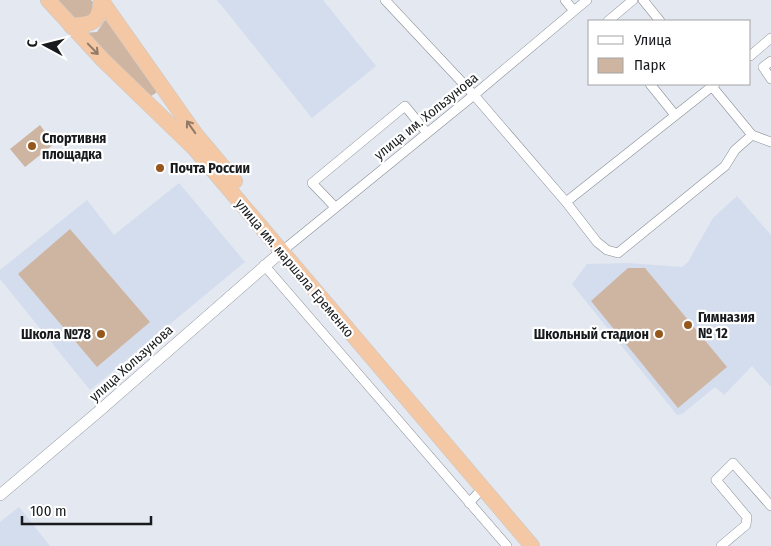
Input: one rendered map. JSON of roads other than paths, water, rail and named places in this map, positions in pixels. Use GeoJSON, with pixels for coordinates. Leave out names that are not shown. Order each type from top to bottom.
{"type":"FeatureCollection","features":[{"type":"Feature","properties":{"kind":"highway","name":"улица им. маршала Еременко"},"geometry":{"type":"LineString","coordinates":[[48,0],[71,26],[194,148],[285,248],[543,546]]}},
{"type":"Feature","properties":{"kind":"highway","name":"улица им. маршала Еременко"},"geometry":{"type":"LineString","coordinates":[[101,0],[197,136],[285,248],[482,489],[532,546]]}},
{"type":"Feature","properties":{"kind":"highway"},"geometry":{"type":"LineString","coordinates":[[71,26],[88,24],[96,20],[100,12],[101,0]]}},
{"type":"Feature","properties":{"kind":"street"},"geometry":{"type":"LineString","coordinates":[[565,0],[574,11]]}},
{"type":"Feature","properties":{"kind":"street","name":"улица им. Хользунова"},"geometry":{"type":"LineString","coordinates":[[285,248],[474,95],[587,0]]}},
{"type":"Feature","properties":{"kind":"street"},"geometry":{"type":"LineString","coordinates":[[609,20],[633,0]]}},
{"type":"Feature","properties":{"kind":"street"},"geometry":{"type":"LineString","coordinates":[[643,0],[659,20]]}},
{"type":"Feature","properties":{"kind":"street"},"geometry":{"type":"LineString","coordinates":[[391,2],[474,95],[598,242],[607,250],[618,253],[725,166],[735,150],[752,135]]}},
{"type":"Feature","properties":{"kind":"street"},"geometry":{"type":"LineString","coordinates":[[751,55],[771,38]]}},
{"type":"Feature","properties":{"kind":"street"},"geometry":{"type":"LineString","coordinates":[[771,61],[764,67],[771,79]]}},
{"type":"Feature","properties":{"kind":"street"},"geometry":{"type":"LineString","coordinates":[[651,85],[675,115]]}},
{"type":"Feature","properties":{"kind":"street"},"geometry":{"type":"LineString","coordinates":[[566,202],[712,85],[752,135],[771,142]]}},
{"type":"Feature","properties":{"kind":"street"},"geometry":{"type":"LineString","coordinates":[[335,208],[312,182],[406,106],[427,133]]}},
{"type":"Feature","properties":{"kind":"street","name":"улица Хользунова"},"geometry":{"type":"LineString","coordinates":[[0,495],[285,248]]}},
{"type":"Feature","properties":{"kind":"street"},"geometry":{"type":"LineString","coordinates":[[264,265],[507,546]]}},
{"type":"Feature","properties":{"kind":"street"},"geometry":{"type":"LineString","coordinates":[[721,546],[746,525],[748,521],[747,517],[716,480],[733,463],[771,506]]}},
{"type":"Feature","properties":{"kind":"street"},"geometry":{"type":"LineString","coordinates":[[469,503],[482,489]]}},
{"type":"Feature","properties":{"kind":"place","name":"Спортивня площадка"},"geometry":{"type":"Point","coordinates":[32,146]}},
{"type":"Feature","properties":{"kind":"place","name":"Почта России"},"geometry":{"type":"Point","coordinates":[160,168]}},
{"type":"Feature","properties":{"kind":"place","name":"Гимназия № 12"},"geometry":{"type":"Point","coordinates":[688,325]}},
{"type":"Feature","properties":{"kind":"place","name":"Школа №78"},"geometry":{"type":"Point","coordinates":[101,334]}},
{"type":"Feature","properties":{"kind":"place","name":"Школьный стадион"},"geometry":{"type":"Point","coordinates":[659,334]}}]}
